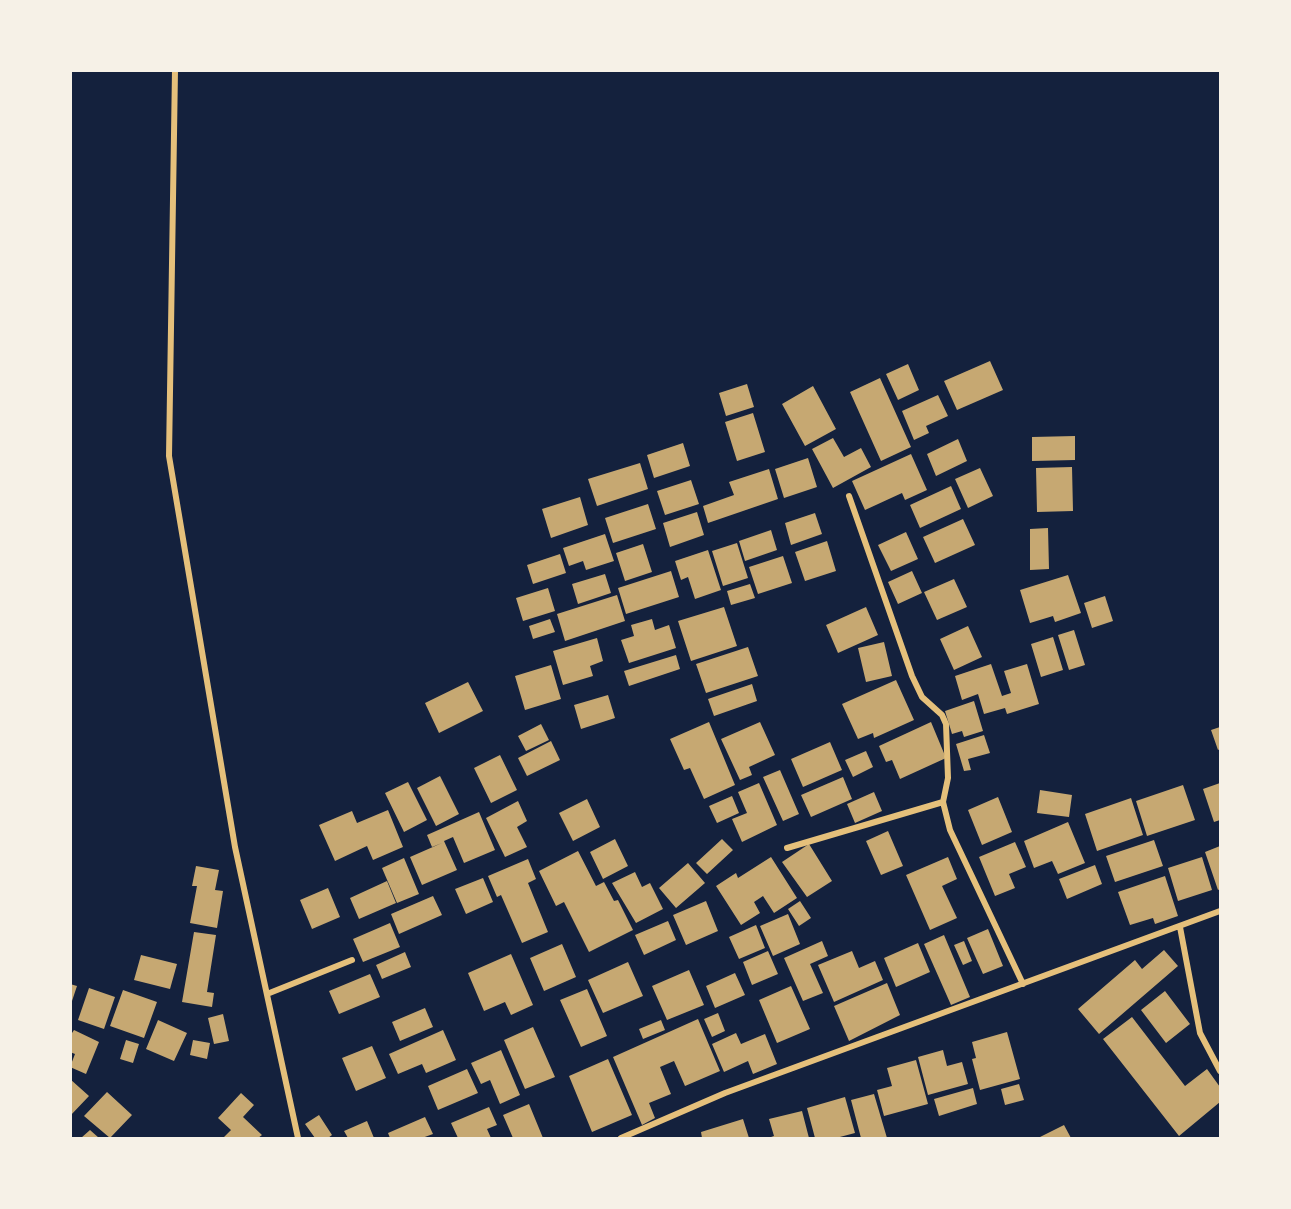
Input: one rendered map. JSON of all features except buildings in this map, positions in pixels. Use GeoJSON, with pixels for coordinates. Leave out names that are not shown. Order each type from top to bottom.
{"type":"FeatureCollection","features":[{"type":"Feature","properties":{"kind":"street"},"geometry":{"type":"LineString","coordinates":[[175,70],[169,456],[235,847],[298,1138]]}},
{"type":"Feature","properties":{"kind":"street"},"geometry":{"type":"LineString","coordinates":[[849,496],[912,676],[922,697],[942,715],[946,724],[948,778],[943,802],[950,830],[1023,984]]}},
{"type":"Feature","properties":{"kind":"street"},"geometry":{"type":"LineString","coordinates":[[787,848],[943,802]]}},
{"type":"Feature","properties":{"kind":"street"},"geometry":{"type":"LineString","coordinates":[[621,1138],[725,1093],[1221,910]]}},
{"type":"Feature","properties":{"kind":"street"},"geometry":{"type":"LineString","coordinates":[[1180,927],[1200,1033],[1221,1071]]}},
{"type":"Feature","properties":{"kind":"street"},"geometry":{"type":"LineString","coordinates":[[267,994],[352,960]]}}]}
